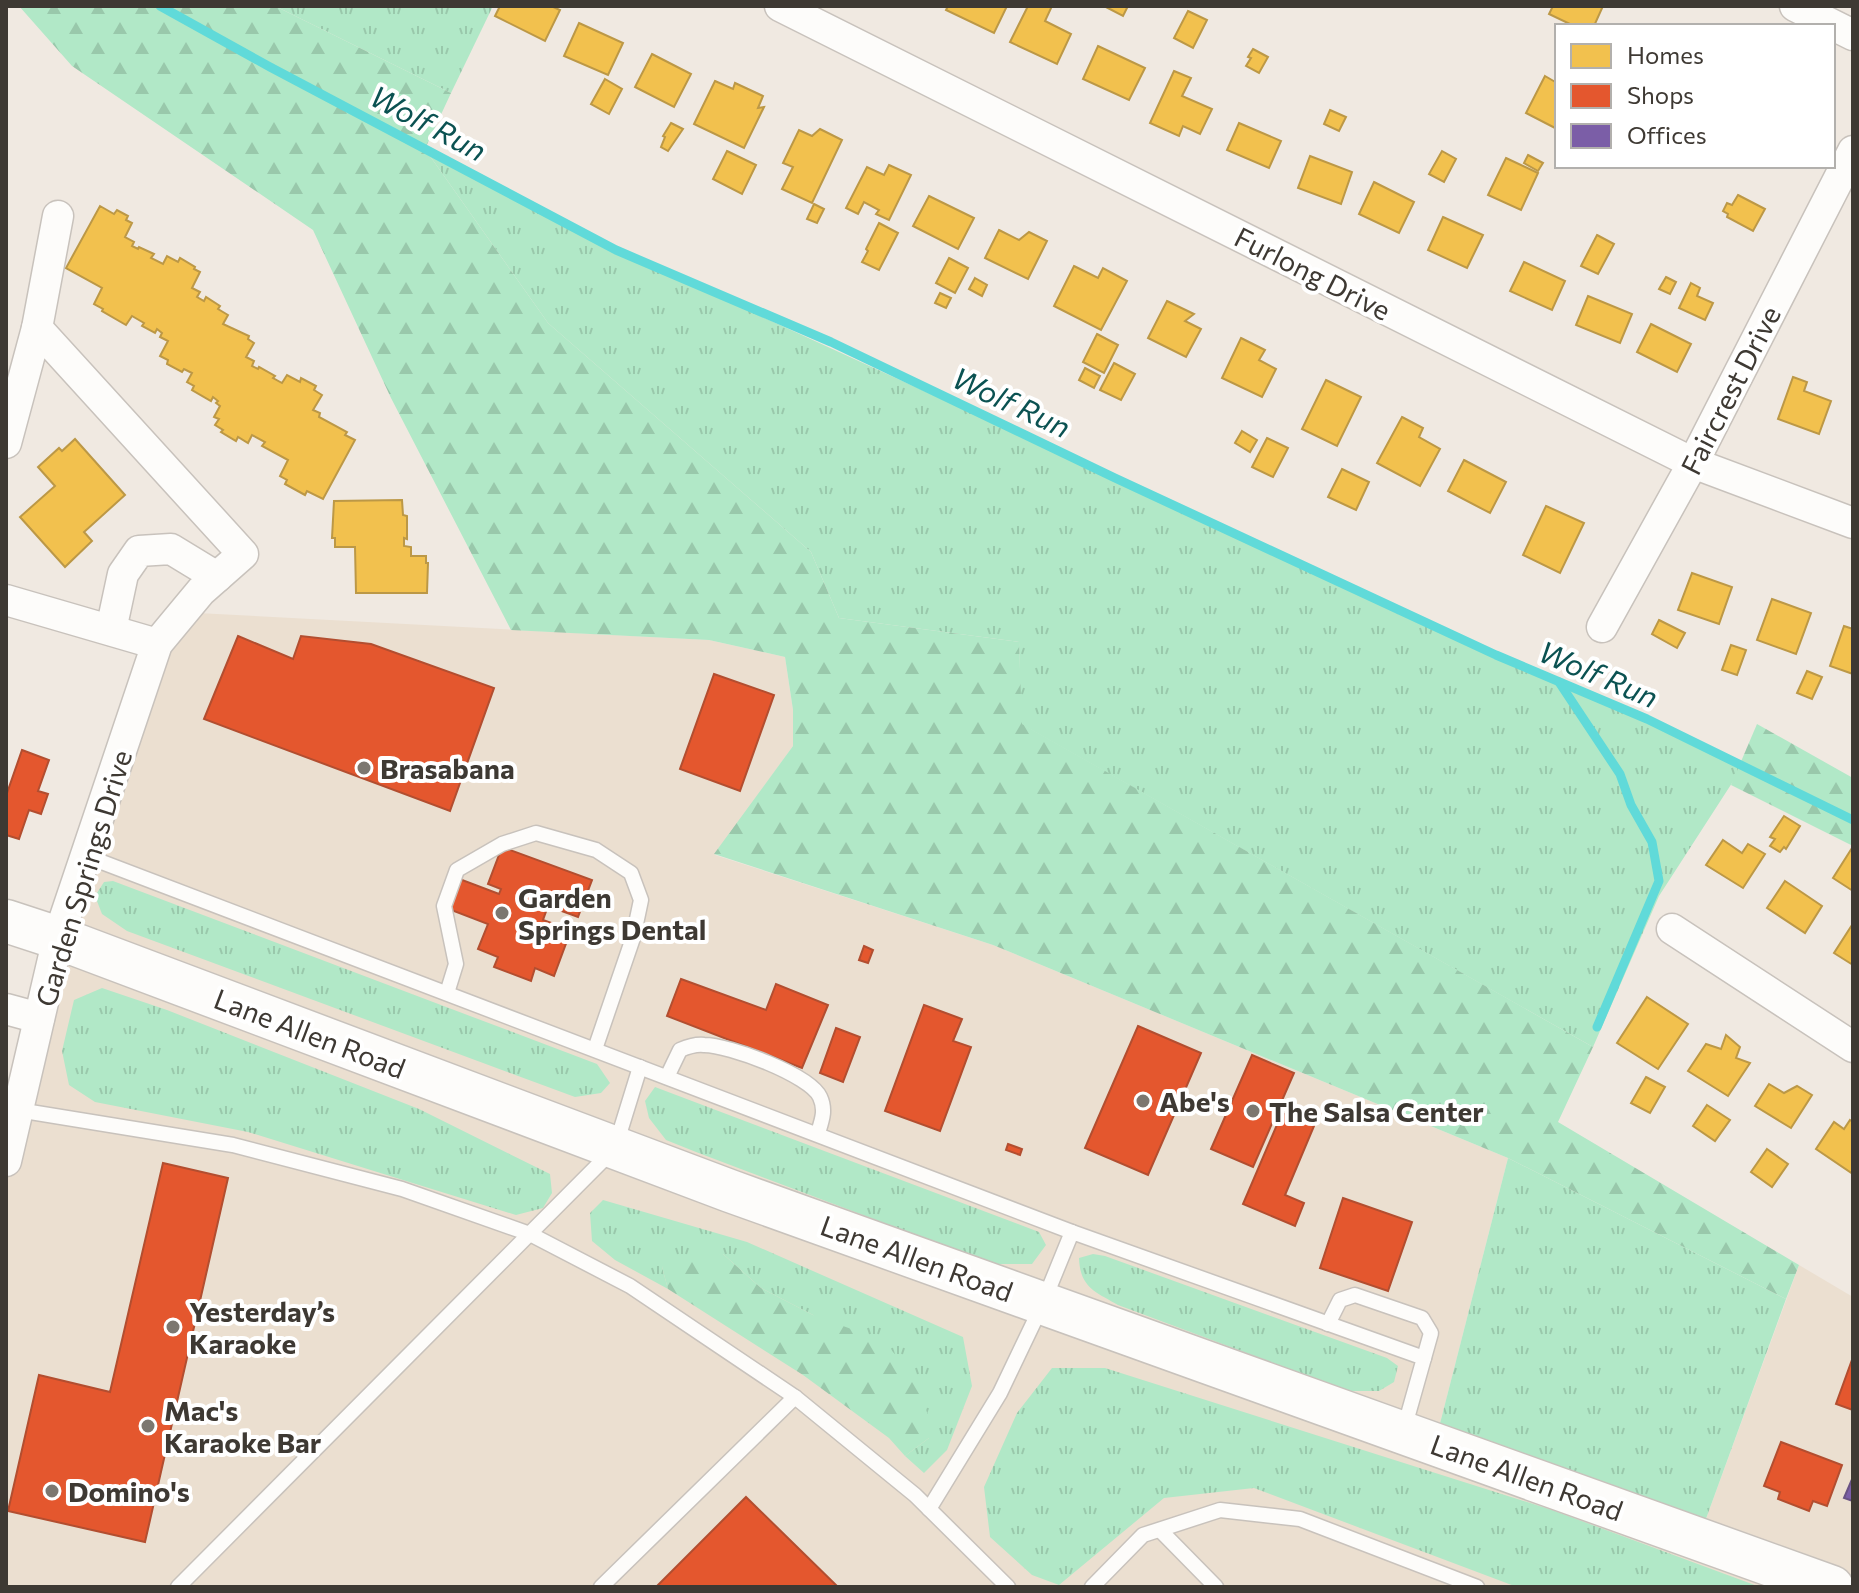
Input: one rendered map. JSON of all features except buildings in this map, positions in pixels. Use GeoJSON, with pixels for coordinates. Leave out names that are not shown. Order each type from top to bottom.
{"type":"FeatureCollection","features":[{"type":"Feature","properties":{"kind":"main road","name":"Lane Allen Road"},"geometry":{"type":"LineString","coordinates":[[6,921],[760,1202],[1832,1587]]}},
{"type":"Feature","properties":{"kind":"street","name":"Furlong Drive"},"geometry":{"type":"LineString","coordinates":[[780,6],[1693,463],[1853,523]]}},
{"type":"Feature","properties":{"kind":"street"},"geometry":{"type":"LineString","coordinates":[[1795,6],[1831,24]]}},
{"type":"Feature","properties":{"kind":"street"},"geometry":{"type":"LineString","coordinates":[[1835,26],[1853,35]]}},
{"type":"Feature","properties":{"kind":"street","name":"Faircrest Drive"},"geometry":{"type":"LineString","coordinates":[[1602,627],[1693,463],[1853,151]]}},
{"type":"Feature","properties":{"kind":"street"},"geometry":{"type":"LineString","coordinates":[[6,443],[37,328],[58,216]]}},
{"type":"Feature","properties":{"kind":"street"},"geometry":{"type":"LineString","coordinates":[[6,600],[157,644],[201,591],[243,554],[37,328]]}},
{"type":"Feature","properties":{"kind":"street"},"geometry":{"type":"LineString","coordinates":[[111,630],[123,574],[139,551],[171,549],[217,577]]}},
{"type":"Feature","properties":{"kind":"street","name":"Garden Springs Drive"},"geometry":{"type":"LineString","coordinates":[[6,1161],[58,938],[157,644]]}},
{"type":"Feature","properties":{"kind":"street"},"geometry":{"type":"LineString","coordinates":[[1672,929],[1853,1047]]}},
{"type":"Feature","properties":{"kind":"street"},"geometry":{"type":"LineString","coordinates":[[6,1009],[39,1018]]}},
{"type":"Feature","properties":{"kind":"lane"},"geometry":{"type":"LineString","coordinates":[[447,993],[456,964],[444,906],[457,870],[502,844],[536,833],[596,850],[631,873],[641,900],[633,938],[595,1049]]}},
{"type":"Feature","properties":{"kind":"lane"},"geometry":{"type":"LineString","coordinates":[[86,856],[1072,1232],[1424,1358]]}},
{"type":"Feature","properties":{"kind":"lane"},"geometry":{"type":"LineString","coordinates":[[667,1077],[680,1050],[689,1046],[727,1049],[763,1061],[811,1085],[819,1095],[825,1110],[818,1133]]}},
{"type":"Feature","properties":{"kind":"lane"},"geometry":{"type":"LineString","coordinates":[[178,1587],[615,1148],[640,1067]]}},
{"type":"Feature","properties":{"kind":"lane"},"geometry":{"type":"LineString","coordinates":[[18,1110],[233,1145],[402,1189],[530,1234],[630,1286],[795,1397],[915,1495],[1002,1585]]}},
{"type":"Feature","properties":{"kind":"lane"},"geometry":{"type":"LineString","coordinates":[[929,1509],[1000,1393],[1043,1303],[1072,1232]]}},
{"type":"Feature","properties":{"kind":"lane"},"geometry":{"type":"LineString","coordinates":[[1328,1324],[1340,1300],[1355,1295],[1422,1318],[1431,1333],[1403,1432]]}},
{"type":"Feature","properties":{"kind":"lane"},"geometry":{"type":"LineString","coordinates":[[601,1587],[795,1397]]}},
{"type":"Feature","properties":{"kind":"lane"},"geometry":{"type":"LineString","coordinates":[[1096,1586],[1143,1535],[1220,1510],[1300,1519],[1477,1587]]}},
{"type":"Feature","properties":{"kind":"lane"},"geometry":{"type":"LineString","coordinates":[[1160,1530],[1216,1587]]}},
{"type":"Feature","properties":{"kind":"shaded area"},"geometry":{"type":"Polygon","coordinates":[[[178,612],[709,640],[785,657],[793,710],[793,746],[715,855],[993,945],[1508,1158],[1435,1443],[1699,1538],[1799,1265],[1853,1297],[1853,1587],[6,1587],[6,1161],[58,938],[178,612]]]}},
{"type":"Feature","properties":{"kind":"green space"},"geometry":{"type":"Polygon","coordinates":[[[19,6],[275,6],[451,93],[425,149],[548,323],[811,552],[839,618],[1019,642],[1022,724],[1593,1047],[1558,1122],[1799,1265],[1786,1299],[1508,1158],[993,945],[714,854],[793,746],[793,710],[785,657],[709,640],[511,630],[391,398],[313,230],[72,66],[19,6]]]}},
{"type":"Feature","properties":{"kind":"green space"},"geometry":{"type":"Polygon","coordinates":[[[275,6],[493,6],[451,93],[275,6]]]}},
{"type":"Feature","properties":{"kind":"green space"},"geometry":{"type":"Polygon","coordinates":[[[425,149],[616,250],[1743,766],[1659,896],[1593,1047],[1021,724],[1019,642],[839,618],[811,552],[548,323],[425,149]]]}},
{"type":"Feature","properties":{"kind":"green space"},"geometry":{"type":"Polygon","coordinates":[[[1757,724],[1853,778],[1853,846],[1731,785],[1757,724]]]}},
{"type":"Feature","properties":{"kind":"green space"},"geometry":{"type":"Polygon","coordinates":[[[113,881],[597,1064],[610,1083],[601,1093],[575,1097],[127,931],[102,914],[95,896],[104,882],[113,881]]]}},
{"type":"Feature","properties":{"kind":"green space"},"geometry":{"type":"Polygon","coordinates":[[[102,988],[167,1010],[419,1109],[550,1174],[552,1193],[543,1208],[516,1215],[248,1132],[95,1102],[69,1085],[62,1051],[74,1000],[102,988]]]}},
{"type":"Feature","properties":{"kind":"green space"},"geometry":{"type":"Polygon","coordinates":[[[655,1087],[1039,1232],[1046,1245],[1032,1264],[993,1264],[666,1140],[649,1118],[645,1101],[655,1087]]]}},
{"type":"Feature","properties":{"kind":"green space"},"geometry":{"type":"Polygon","coordinates":[[[1508,1158],[1786,1299],[1699,1538],[1435,1443],[1508,1158]]]}},
{"type":"Feature","properties":{"kind":"green space"},"geometry":{"type":"Polygon","coordinates":[[[603,1200],[747,1242],[963,1337],[972,1386],[947,1450],[924,1473],[905,1456],[929,1438],[813,1315],[761,1288],[723,1254],[662,1267],[668,1289],[615,1260],[592,1241],[590,1213],[603,1200]]]}},
{"type":"Feature","properties":{"kind":"green space"},"geometry":{"type":"Polygon","coordinates":[[[723,1254],[761,1288],[813,1315],[884,1341],[915,1379],[929,1418],[929,1438],[905,1456],[889,1438],[803,1375],[668,1289],[662,1267],[679,1255],[723,1254]]]}},
{"type":"Feature","properties":{"kind":"green space"},"geometry":{"type":"Polygon","coordinates":[[[1093,1254],[1387,1358],[1398,1366],[1394,1382],[1379,1391],[1348,1391],[1118,1305],[1091,1288],[1082,1276],[1079,1258],[1093,1254]]]}},
{"type":"Feature","properties":{"kind":"green space"},"geometry":{"type":"Polygon","coordinates":[[[1052,1368],[1105,1368],[1552,1510],[1760,1587],[1517,1587],[1254,1488],[1164,1498],[1059,1585],[1032,1575],[990,1537],[984,1487],[1017,1413],[1052,1368]]]}},
{"type":"Feature","properties":{"kind":"waterway","name":"Wolf Run"},"geometry":{"type":"LineString","coordinates":[[160,6],[616,250],[831,342],[1496,655],[1647,719],[1853,820]]}},
{"type":"Feature","properties":{"kind":"waterway"},"geometry":{"type":"LineString","coordinates":[[1559,682],[1620,774],[1631,805],[1652,842],[1659,881],[1597,1027]]}},
{"type":"Feature","properties":{"kind":"place","name":"Brasabana"},"geometry":{"type":"Point","coordinates":[364,768]}},
{"type":"Feature","properties":{"kind":"place","name":"Garden Springs Dental"},"geometry":{"type":"Point","coordinates":[502,913]}},
{"type":"Feature","properties":{"kind":"place","name":"Abe's"},"geometry":{"type":"Point","coordinates":[1143,1101]}},
{"type":"Feature","properties":{"kind":"place","name":"The Salsa Center"},"geometry":{"type":"Point","coordinates":[1253,1111]}},
{"type":"Feature","properties":{"kind":"place","name":"Yesterday’s Karaoke"},"geometry":{"type":"Point","coordinates":[173,1327]}},
{"type":"Feature","properties":{"kind":"place","name":"Mac's Karaoke Bar"},"geometry":{"type":"Point","coordinates":[148,1426]}},
{"type":"Feature","properties":{"kind":"place","name":"Domino's"},"geometry":{"type":"Point","coordinates":[52,1491]}}]}
